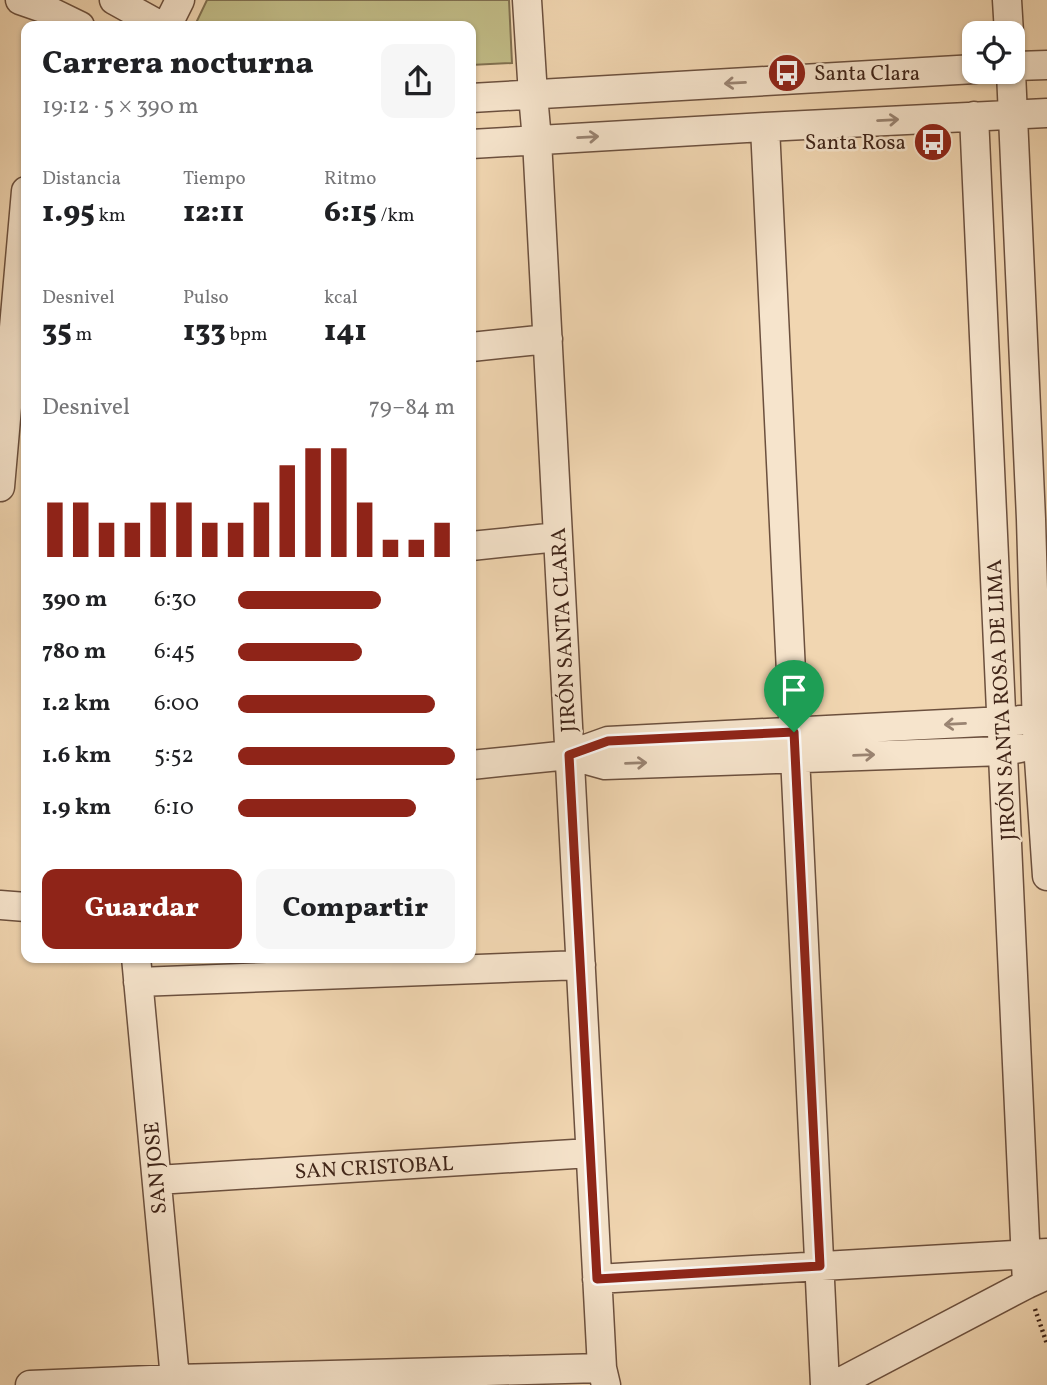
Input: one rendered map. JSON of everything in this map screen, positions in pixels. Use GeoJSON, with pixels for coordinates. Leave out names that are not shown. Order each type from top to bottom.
{"type":"FeatureCollection","features":[{"type":"Feature","properties":{"kind":"street"},"geometry":{"type":"LineString","coordinates":[[114,0],[153,21]]}},
{"type":"Feature","properties":{"kind":"street"},"geometry":{"type":"LineString","coordinates":[[170,21],[180,0]]}},
{"type":"Feature","properties":{"kind":"street","name":"JIRÓN SANTA CLARA"},"geometry":{"type":"LineString","coordinates":[[527,0],[537,140],[604,1377]]}},
{"type":"Feature","properties":{"kind":"street"},"geometry":{"type":"LineString","coordinates":[[1007,0],[1008,21]]}},
{"type":"Feature","properties":{"kind":"street"},"geometry":{"type":"LineString","coordinates":[[35,12],[64,21]]}},
{"type":"Feature","properties":{"kind":"street"},"geometry":{"type":"LineString","coordinates":[[1025,66],[1047,65]]}},
{"type":"Feature","properties":{"kind":"street"},"geometry":{"type":"LineString","coordinates":[[476,99],[962,70]]}},
{"type":"Feature","properties":{"kind":"street","name":"JIRÓN SANTA ROSA DE LIMA"},"geometry":{"type":"LineString","coordinates":[[1012,84],[1034,314],[1047,876]]}},
{"type":"Feature","properties":{"kind":"street"},"geometry":{"type":"LineString","coordinates":[[476,144],[1047,113]]}},
{"type":"Feature","properties":{"kind":"street","name":"JIRÓN SANTA ROSA DE LIMA"},"geometry":{"type":"LineString","coordinates":[[974,116],[1003,751],[1037,1279]]}},
{"type":"Feature","properties":{"kind":"street"},"geometry":{"type":"LineString","coordinates":[[765,127],[825,1385]]}},
{"type":"Feature","properties":{"kind":"street"},"geometry":{"type":"LineString","coordinates":[[0,477],[17,395],[10,275],[21,225]]}},
{"type":"Feature","properties":{"kind":"street"},"geometry":{"type":"LineString","coordinates":[[476,346],[548,339]]}},
{"type":"Feature","properties":{"kind":"street"},"geometry":{"type":"LineString","coordinates":[[476,545],[558,537]]}},
{"type":"Feature","properties":{"kind":"street"},"geometry":{"type":"LineString","coordinates":[[476,765],[569,755],[605,765],[1002,721],[1042,732]]}},
{"type":"Feature","properties":{"kind":"street"},"geometry":{"type":"LineString","coordinates":[[795,745],[1003,751],[1042,732]]}},
{"type":"Feature","properties":{"kind":"street"},"geometry":{"type":"LineString","coordinates":[[0,905],[21,907]]}},
{"type":"Feature","properties":{"kind":"street"},"geometry":{"type":"LineString","coordinates":[[137,970],[581,965]]}},
{"type":"Feature","properties":{"kind":"street","name":"SAN JOSE"},"geometry":{"type":"LineString","coordinates":[[137,970],[175,1379]]}},
{"type":"Feature","properties":{"kind":"street","name":"SAN CRISTOBAL"},"geometry":{"type":"LineString","coordinates":[[157,1180],[590,1153]]}},
{"type":"Feature","properties":{"kind":"street"},"geometry":{"type":"LineString","coordinates":[[597,1279],[1037,1254]]}},
{"type":"Feature","properties":{"kind":"street"},"geometry":{"type":"LineString","coordinates":[[835,1385],[1037,1279]]}},
{"type":"Feature","properties":{"kind":"street"},"geometry":{"type":"LineString","coordinates":[[30,1385],[175,1379],[604,1377]]}},
{"type":"Feature","properties":{"kind":"path"},"geometry":{"type":"LineString","coordinates":[[1037,1279],[1047,1344]]}},
{"type":"Feature","properties":{"kind":"shaded area"},"geometry":{"type":"Polygon","coordinates":[[[207,0],[509,0],[512,63],[476,65],[476,21],[197,21],[207,0]]]}},
{"type":"Feature","properties":{"kind":"place","name":"Santa Clara"},"geometry":{"type":"Point","coordinates":[787,73]}},
{"type":"Feature","properties":{"kind":"place","name":"Santa Rosa"},"geometry":{"type":"Point","coordinates":[933,142]}},
{"type":"Feature","properties":{"kind":"route"},"geometry":{"type":"LineString","coordinates":[[794,732],[820,1266],[597,1279],[569,755],[608,741],[794,732]]}}]}
